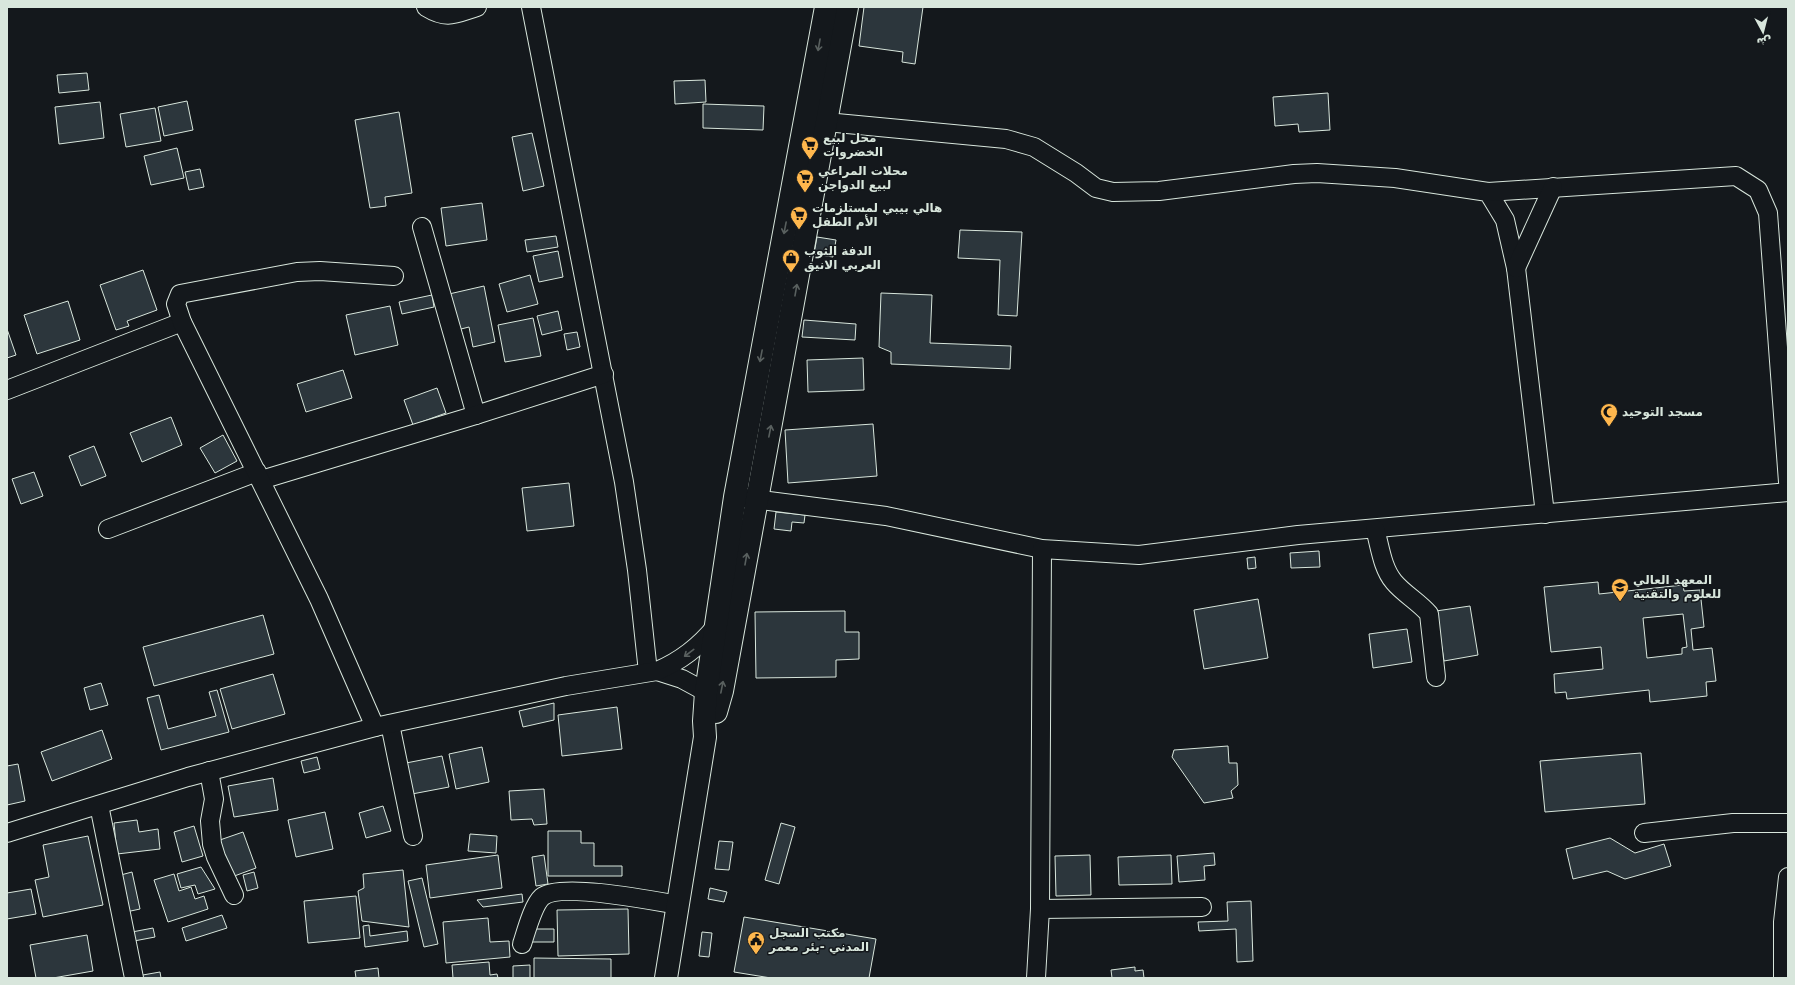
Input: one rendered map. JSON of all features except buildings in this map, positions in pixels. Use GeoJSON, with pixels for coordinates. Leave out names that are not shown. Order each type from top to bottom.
{"type":"FeatureCollection","features":[{"type":"Feature","properties":{"kind":"highway"},"geometry":{"type":"LineString","coordinates":[[666,978],[705,737],[704,714],[706,692],[735,497],[826,7]]}},
{"type":"Feature","properties":{"kind":"highway"},"geometry":{"type":"LineString","coordinates":[[705,737],[713,720],[722,691],[847,7]]}},
{"type":"Feature","properties":{"kind":"highway"},"geometry":{"type":"LineString","coordinates":[[769,317],[790,320]]}},
{"type":"Feature","properties":{"kind":"street"},"geometry":{"type":"LineString","coordinates":[[426,7],[437,14],[452,15],[477,7]]}},
{"type":"Feature","properties":{"kind":"street"},"geometry":{"type":"LineString","coordinates":[[531,7],[586,295],[604,374],[632,533],[652,671]]}},
{"type":"Feature","properties":{"kind":"street"},"geometry":{"type":"LineString","coordinates":[[826,122],[1006,139],[1034,146],[1076,173],[1096,188],[1113,192],[1159,191],[1294,174],[1317,173],[1395,178],[1488,192],[1553,186],[1736,176],[1758,190],[1768,213],[1788,482]]}},
{"type":"Feature","properties":{"kind":"street"},"geometry":{"type":"LineString","coordinates":[[1516,268],[1553,186]]}},
{"type":"Feature","properties":{"kind":"street"},"geometry":{"type":"LineString","coordinates":[[1488,192],[1505,220],[1516,268],[1545,514]]}},
{"type":"Feature","properties":{"kind":"street"},"geometry":{"type":"LineString","coordinates":[[422,227],[476,415]]}},
{"type":"Feature","properties":{"kind":"street"},"geometry":{"type":"LineString","coordinates":[[394,276],[320,271],[297,272],[180,294],[176,304],[182,322],[259,476],[318,599],[382,725],[413,836]]}},
{"type":"Feature","properties":{"kind":"street"},"geometry":{"type":"LineString","coordinates":[[7,390],[182,322]]}},
{"type":"Feature","properties":{"kind":"street"},"geometry":{"type":"LineString","coordinates":[[108,529],[259,476],[476,415],[604,374]]}},
{"type":"Feature","properties":{"kind":"street"},"geometry":{"type":"LineString","coordinates":[[735,497],[757,498],[886,516],[1042,549],[1139,555],[1298,535],[1788,492]]}},
{"type":"Feature","properties":{"kind":"street"},"geometry":{"type":"LineString","coordinates":[[1375,529],[1386,571],[1394,582],[1429,614],[1436,677]]}},
{"type":"Feature","properties":{"kind":"street"},"geometry":{"type":"LineString","coordinates":[[1036,978],[1040,909],[1042,549]]}},
{"type":"Feature","properties":{"kind":"street"},"geometry":{"type":"LineString","coordinates":[[7,833],[209,771],[382,725],[566,686],[652,671],[674,663],[689,653],[699,645],[716,626]]}},
{"type":"Feature","properties":{"kind":"street"},"geometry":{"type":"LineString","coordinates":[[652,671],[682,679],[706,692]]}},
{"type":"Feature","properties":{"kind":"street"},"geometry":{"type":"LineString","coordinates":[[209,771],[214,799],[210,821],[212,844],[216,857],[234,895]]}},
{"type":"Feature","properties":{"kind":"street"},"geometry":{"type":"LineString","coordinates":[[100,805],[134,978]]}},
{"type":"Feature","properties":{"kind":"street"},"geometry":{"type":"LineString","coordinates":[[1644,833],[1734,823],[1788,823]]}},
{"type":"Feature","properties":{"kind":"street"},"geometry":{"type":"LineString","coordinates":[[1783,978],[1783,922],[1788,877]]}},
{"type":"Feature","properties":{"kind":"street"},"geometry":{"type":"LineString","coordinates":[[522,944],[530,919],[542,897],[552,892],[603,892],[678,905]]}},
{"type":"Feature","properties":{"kind":"street"},"geometry":{"type":"LineString","coordinates":[[1040,909],[1202,907]]}},
{"type":"Feature","properties":{"kind":"place","name":"محل لبيع الخضروات"},"geometry":{"type":"Point","coordinates":[810,160]}},
{"type":"Feature","properties":{"kind":"place","name":"محلات المراعي لبيع الدواجن"},"geometry":{"type":"Point","coordinates":[805,193]}},
{"type":"Feature","properties":{"kind":"place","name":"هالي بيبي لمستلزمات الأم الطفل"},"geometry":{"type":"Point","coordinates":[799,230]}},
{"type":"Feature","properties":{"kind":"place","name":"الدفة الثوب العربي الانيق"},"geometry":{"type":"Point","coordinates":[791,273]}},
{"type":"Feature","properties":{"kind":"place","name":"مسجد التوحيد"},"geometry":{"type":"Point","coordinates":[1609,427]}},
{"type":"Feature","properties":{"kind":"place","name":"المعهد العالي للعلوم والتقنية"},"geometry":{"type":"Point","coordinates":[1620,602]}},
{"type":"Feature","properties":{"kind":"place","name":"مكتب السجل المدني -بئر معمر"},"geometry":{"type":"Point","coordinates":[756,955]}}]}
